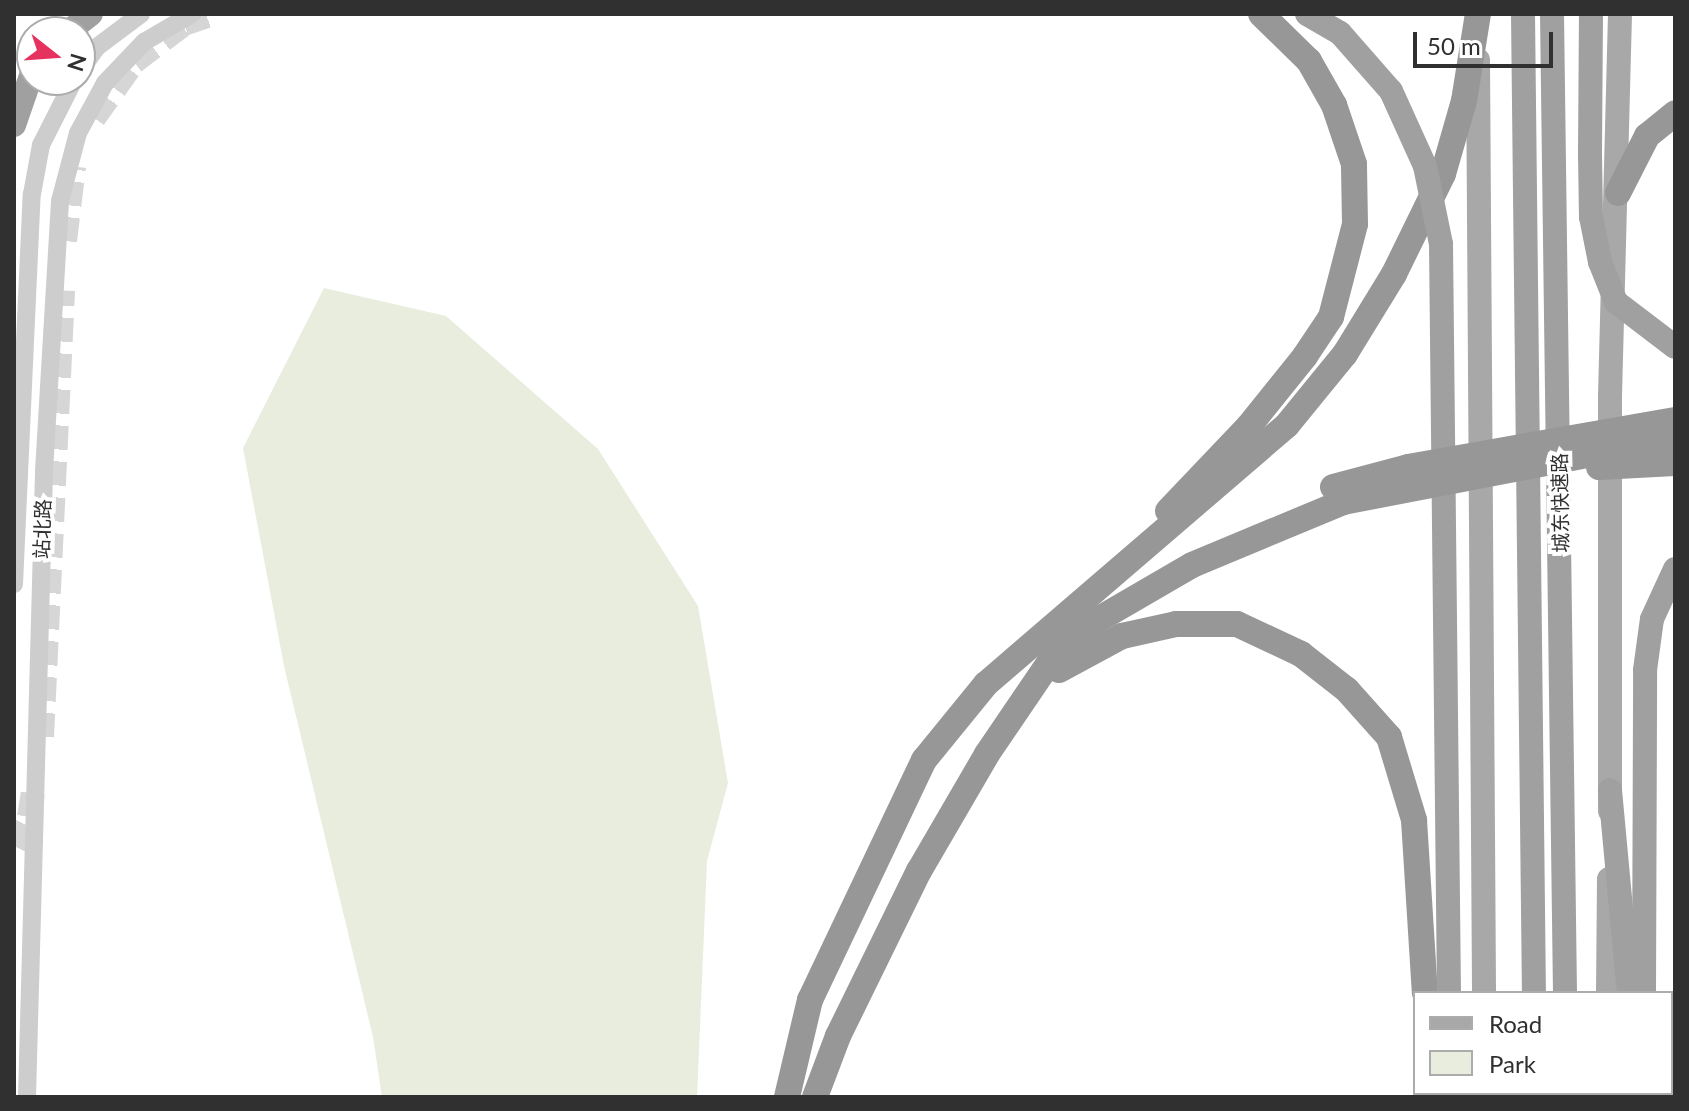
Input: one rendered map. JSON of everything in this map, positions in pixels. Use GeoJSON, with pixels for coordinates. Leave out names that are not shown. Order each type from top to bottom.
{"type":"FeatureCollection","features":[{"type":"Feature","properties":{"kind":"highway"},"geometry":{"type":"LineString","coordinates":[[1127,565],[1170,508],[1249,426],[1305,356],[1331,317],[1345,273],[1355,224],[1354,164],[1334,105],[1309,61],[1261,14]]}},
{"type":"Feature","properties":{"kind":"highway"},"geometry":{"type":"LineString","coordinates":[[1307,14],[1340,33],[1391,91],[1425,166],[1441,244],[1439,372],[1449,991]]}},
{"type":"Feature","properties":{"kind":"highway"},"geometry":{"type":"LineString","coordinates":[[787,1097],[810,1000],[924,760],[986,684],[1287,425],[1345,354],[1394,274],[1443,174],[1464,101],[1478,14]]}},
{"type":"Feature","properties":{"kind":"highway","name":"城东快速路"},"geometry":{"type":"LineString","coordinates":[[1523,14],[1534,991]]}},
{"type":"Feature","properties":{"kind":"highway","name":"城东快速路"},"geometry":{"type":"LineString","coordinates":[[1552,14],[1565,991]]}},
{"type":"Feature","properties":{"kind":"highway"},"geometry":{"type":"LineString","coordinates":[[1591,14],[1591,217],[1600,262],[1616,302],[1675,347]]}},
{"type":"Feature","properties":{"kind":"highway"},"geometry":{"type":"LineString","coordinates":[[14,125],[24,96]]}},
{"type":"Feature","properties":{"kind":"highway"},"geometry":{"type":"LineString","coordinates":[[1618,193],[1647,136],[1675,113]]}},
{"type":"Feature","properties":{"kind":"highway"},"geometry":{"type":"LineString","coordinates":[[1071,612],[1206,540],[1408,467],[1675,420]]}},
{"type":"Feature","properties":{"kind":"highway"},"geometry":{"type":"LineString","coordinates":[[815,1097],[879,949],[987,754],[1051,660],[1094,622],[1192,565],[1338,494],[1484,474],[1675,438]]}},
{"type":"Feature","properties":{"kind":"highway"},"geometry":{"type":"LineString","coordinates":[[1484,474],[1675,463]]}},
{"type":"Feature","properties":{"kind":"highway"},"geometry":{"type":"LineString","coordinates":[[1644,991],[1645,670],[1652,619],[1675,569]]}},
{"type":"Feature","properties":{"kind":"highway"},"geometry":{"type":"LineString","coordinates":[[987,754],[1041,684],[1074,659],[1122,636],[1176,624],[1237,624],[1301,654],[1347,690],[1389,737],[1414,820],[1425,991]]}},
{"type":"Feature","properties":{"kind":"highway"},"geometry":{"type":"LineString","coordinates":[[1610,790],[1629,991]]}},
{"type":"Feature","properties":{"kind":"main road"},"geometry":{"type":"LineString","coordinates":[[1478,14],[1484,991]]}},
{"type":"Feature","properties":{"kind":"main road"},"geometry":{"type":"LineString","coordinates":[[1608,991],[1610,396],[1618,193],[1620,14]]}},
{"type":"Feature","properties":{"kind":"street"},"geometry":{"type":"LineString","coordinates":[[96,48],[141,14]]}},
{"type":"Feature","properties":{"kind":"street","name":"站北路"},"geometry":{"type":"LineString","coordinates":[[27,1097],[22,896],[60,201],[78,133],[105,83],[144,42],[192,14]]}},
{"type":"Feature","properties":{"kind":"street","name":"站北路"},"geometry":{"type":"LineString","coordinates":[[14,584],[32,194],[41,145],[66,96]]}},
{"type":"Feature","properties":{"kind":"green space"},"geometry":{"type":"Polygon","coordinates":[[[324,288],[446,316],[598,449],[698,606],[728,783],[707,861],[697,1097],[382,1097],[373,1037],[284,666],[243,448],[324,288]]]}},
{"type":"Feature","properties":{"kind":"tunnel"},"geometry":{"type":"LineString","coordinates":[[94,118],[134,62],[184,24],[213,14]]}},
{"type":"Feature","properties":{"kind":"tunnel"},"geometry":{"type":"LineString","coordinates":[[65,241],[74,167]]}},
{"type":"Feature","properties":{"kind":"tunnel"},"geometry":{"type":"LineString","coordinates":[[42,737],[63,290]]}},
{"type":"Feature","properties":{"kind":"tunnel"},"geometry":{"type":"LineString","coordinates":[[14,846],[29,817],[33,793]]}}]}
